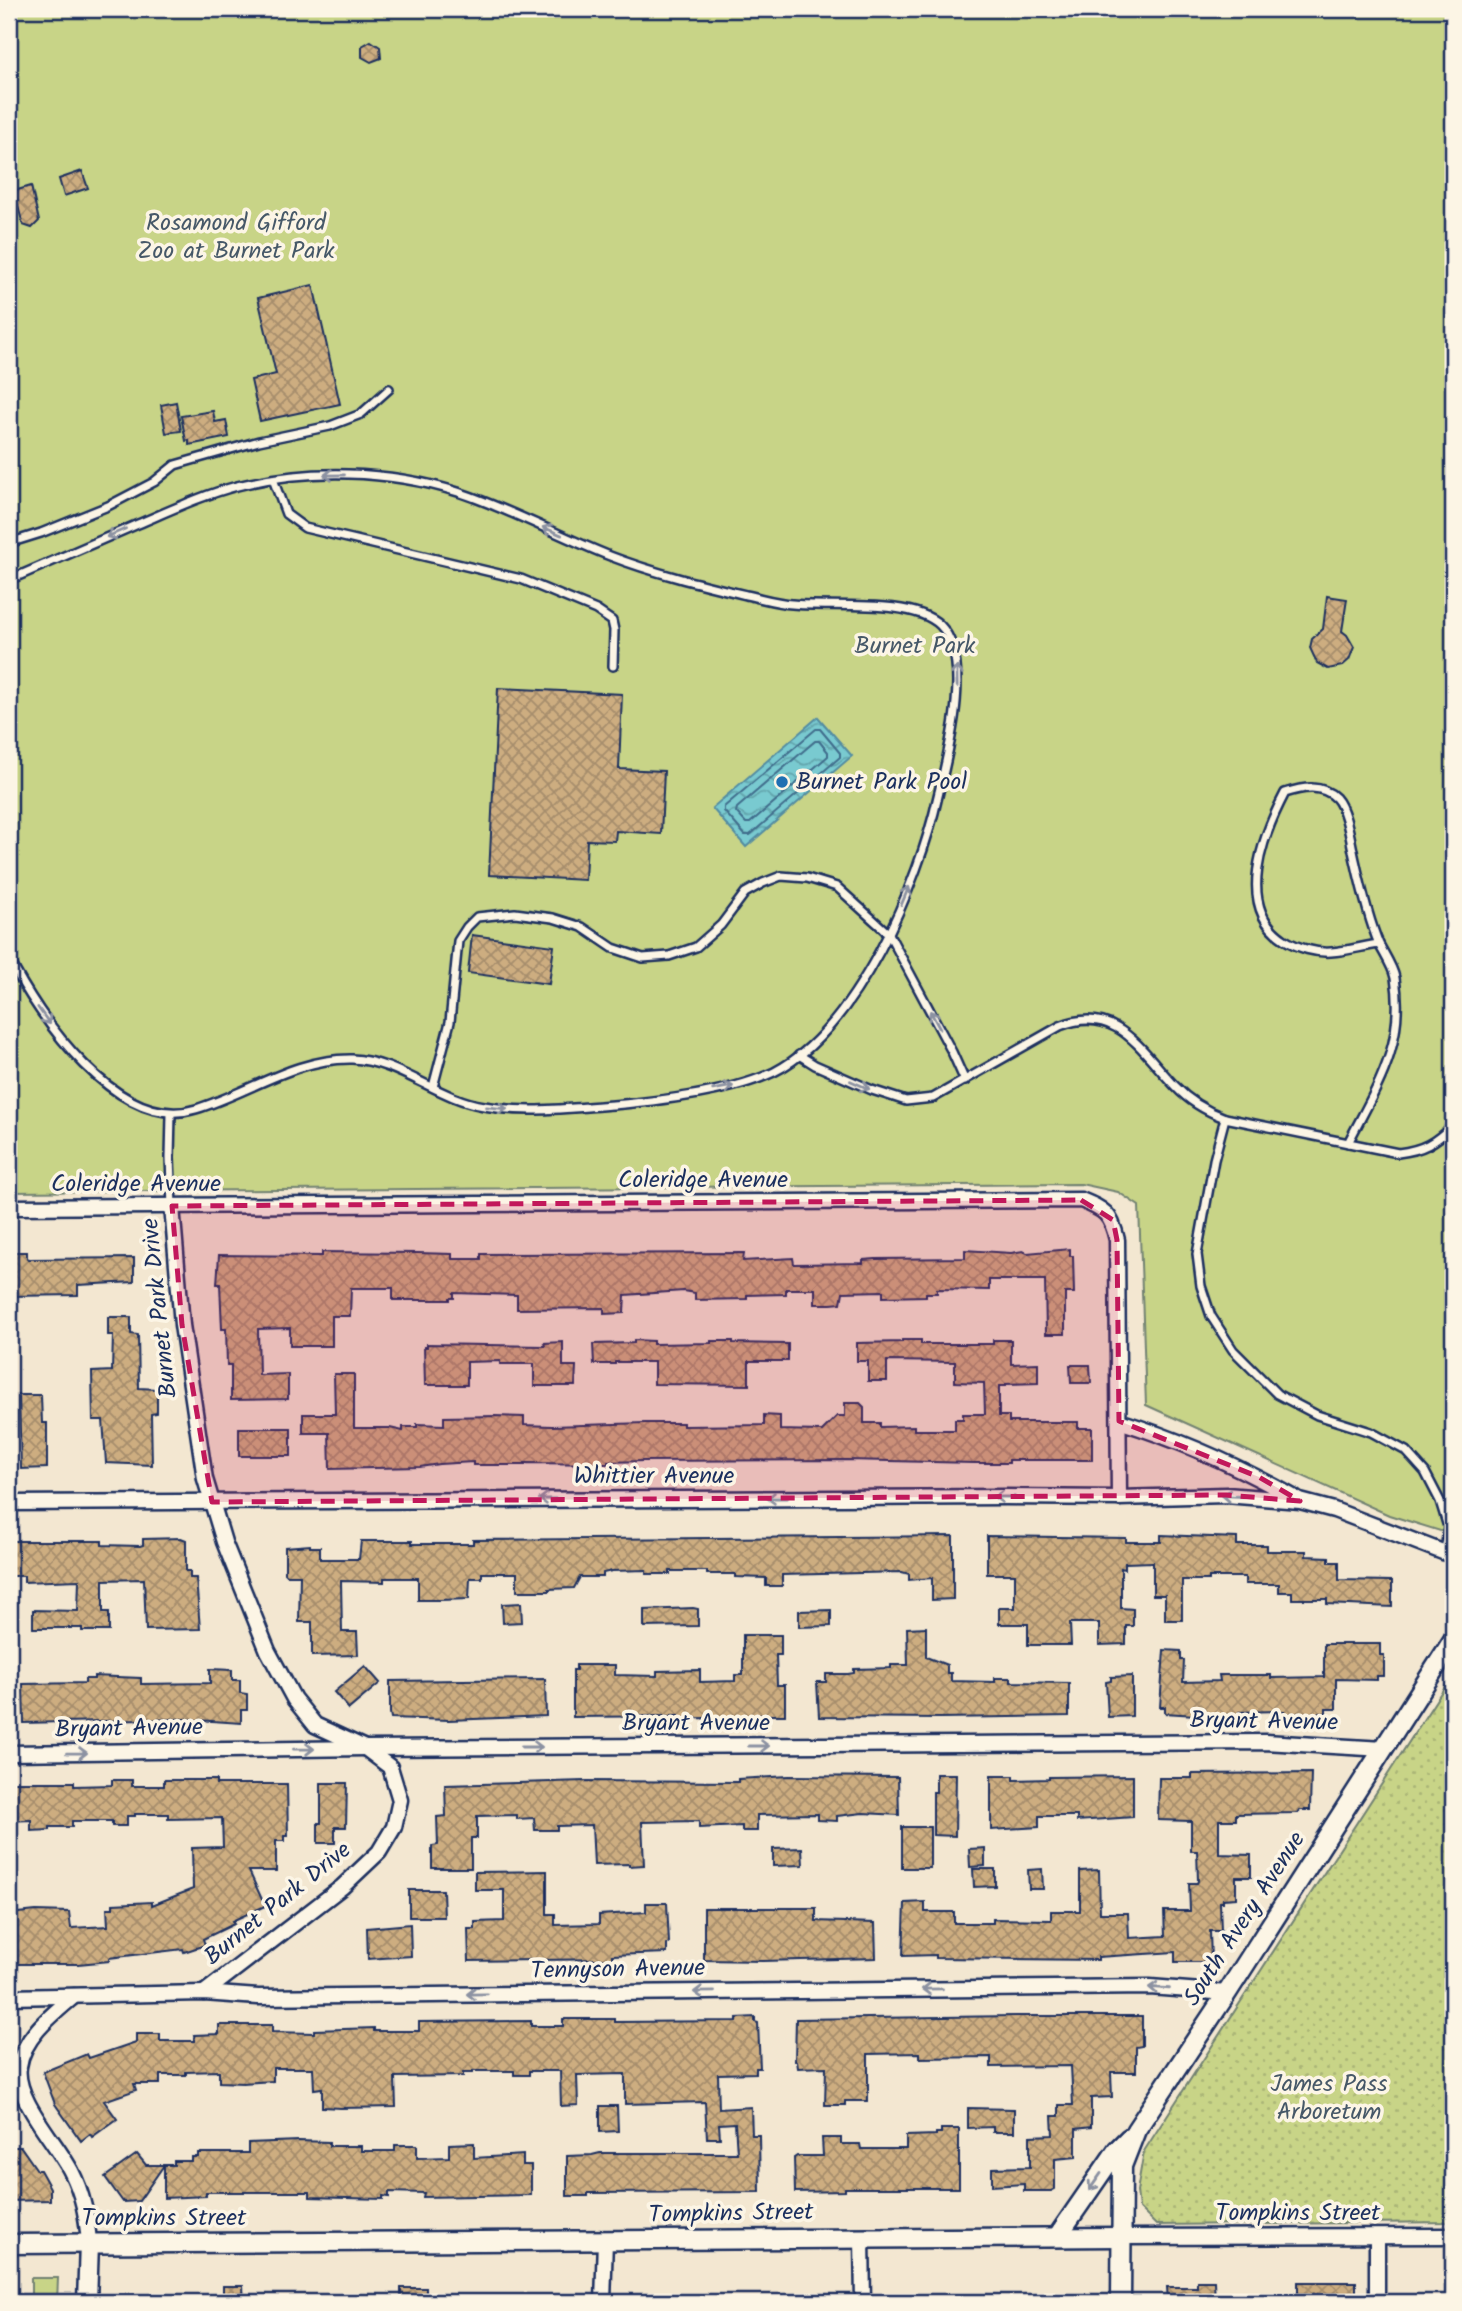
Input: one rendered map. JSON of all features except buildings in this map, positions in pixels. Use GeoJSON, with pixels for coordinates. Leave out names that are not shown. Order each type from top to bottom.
{"type":"FeatureCollection","features":[{"type":"Feature","properties":{"kind":"street","name":"Coleridge Avenue"},"geometry":{"type":"LineString","coordinates":[[9,1207],[1081,1200],[1100,1208],[1113,1220],[1116,1240],[1119,1498]]}},
{"type":"Feature","properties":{"kind":"street","name":"Burnet Park Drive"},"geometry":{"type":"LineString","coordinates":[[172,1206],[182,1325],[205,1479],[224,1542],[268,1651],[295,1699],[315,1725],[365,1748],[390,1767],[400,1800],[394,1827],[379,1852],[342,1887],[204,1993]]}},
{"type":"Feature","properties":{"kind":"street","name":"Whittier Avenue"},"geometry":{"type":"LineString","coordinates":[[1119,1421],[1150,1431],[1259,1477],[1300,1501]]}},
{"type":"Feature","properties":{"kind":"street","name":"Whittier Avenue"},"geometry":{"type":"LineString","coordinates":[[9,1503],[1119,1498],[1226,1495],[1300,1501],[1334,1510],[1449,1555]]}},
{"type":"Feature","properties":{"kind":"street","name":"South Avery Avenue"},"geometry":{"type":"LineString","coordinates":[[1121,2302],[1122,2166],[1136,2130],[1453,1640]]}},
{"type":"Feature","properties":{"kind":"street","name":"Bryant Avenue"},"geometry":{"type":"LineString","coordinates":[[9,1753],[1265,1742],[1384,1749]]}},
{"type":"Feature","properties":{"kind":"street","name":"Tennyson Avenue"},"geometry":{"type":"LineString","coordinates":[[9,1997],[204,1993],[258,1997],[1150,1987],[1227,1993]]}},
{"type":"Feature","properties":{"kind":"street"},"geometry":{"type":"LineString","coordinates":[[74,1996],[47,2020],[29,2042],[18,2067],[22,2092],[71,2169],[87,2213],[87,2302]]}},
{"type":"Feature","properties":{"kind":"street"},"geometry":{"type":"LineString","coordinates":[[1057,2237],[1118,2150],[1136,2130]]}},
{"type":"Feature","properties":{"kind":"street","name":"Tompkins Street"},"geometry":{"type":"LineString","coordinates":[[9,2244],[1453,2236]]}},
{"type":"Feature","properties":{"kind":"street"},"geometry":{"type":"LineString","coordinates":[[1377,2237],[1377,2302]]}},
{"type":"Feature","properties":{"kind":"street"},"geometry":{"type":"LineString","coordinates":[[862,2238],[863,2302]]}},
{"type":"Feature","properties":{"kind":"street"},"geometry":{"type":"LineString","coordinates":[[603,2302],[605,2240]]}},
{"type":"Feature","properties":{"kind":"lane"},"geometry":{"type":"LineString","coordinates":[[9,543],[108,506],[154,482],[175,465],[259,441],[330,426],[361,414],[389,389]]}},
{"type":"Feature","properties":{"kind":"lane"},"geometry":{"type":"LineString","coordinates":[[9,580],[198,498],[238,486],[273,479],[367,475],[406,479],[461,493],[615,558],[692,583],[788,604],[911,609],[940,625],[953,643],[958,677],[948,752],[930,833],[889,934],[859,984],[825,1031],[799,1055],[774,1072],[737,1086],[642,1103],[529,1111],[477,1106],[377,1063],[356,1059],[319,1061],[300,1066],[195,1110],[171,1114],[138,1105],[93,1074],[59,1038],[23,988],[9,958]]}},
{"type":"Feature","properties":{"kind":"lane"},"geometry":{"type":"LineString","coordinates":[[273,479],[286,514],[305,528],[521,579],[596,610],[612,621],[613,666]]}},
{"type":"Feature","properties":{"kind":"lane"},"geometry":{"type":"LineString","coordinates":[[1348,1143],[1388,1064],[1397,1025],[1395,976],[1379,944],[1338,800],[1325,790],[1311,788],[1285,793],[1274,815],[1258,864],[1260,910],[1273,933],[1292,945],[1312,951],[1331,952],[1379,944]]}},
{"type":"Feature","properties":{"kind":"lane"},"geometry":{"type":"LineString","coordinates":[[433,1087],[450,1022],[458,941],[477,917],[515,913],[552,918],[582,927],[613,948],[643,958],[669,956],[696,947],[721,925],[745,893],[782,876],[807,878],[837,887],[889,934],[965,1081]]}},
{"type":"Feature","properties":{"kind":"lane"},"geometry":{"type":"LineString","coordinates":[[799,1055],[872,1090],[906,1101],[933,1098],[1060,1026],[1075,1020],[1097,1019],[1122,1030],[1144,1050],[1176,1088],[1207,1112],[1225,1118],[1398,1153],[1414,1151],[1437,1142],[1453,1125]]}},
{"type":"Feature","properties":{"kind":"lane","name":"Burnet Park Drive"},"geometry":{"type":"LineString","coordinates":[[171,1114],[172,1206]]}},
{"type":"Feature","properties":{"kind":"lane"},"geometry":{"type":"LineString","coordinates":[[1225,1118],[1214,1160],[1197,1254],[1201,1286],[1211,1316],[1233,1350],[1277,1394],[1317,1415],[1371,1432],[1406,1451],[1425,1472],[1440,1501],[1448,1527],[1449,1555]]}},
{"type":"Feature","properties":{"kind":"highlighted area"},"geometry":{"type":"Polygon","coordinates":[[[1081,1200],[1113,1220],[1117,1240],[1119,1421],[1259,1477],[1300,1501],[1226,1495],[212,1502],[182,1325],[172,1206],[1081,1200]]]}},
{"type":"Feature","properties":{"kind":"green space","name":"Burnet Park"},"geometry":{"type":"Polygon","coordinates":[[[9,9],[1453,9],[1453,1535],[1389,1515],[1146,1405],[1139,1206],[1118,1192],[1081,1184],[9,1192],[9,9]]]}},
{"type":"Feature","properties":{"kind":"green space","name":"James Pass Arboretum"},"geometry":{"type":"Polygon","coordinates":[[[1453,1674],[1453,2222],[1156,2225],[1139,2208],[1137,2191],[1144,2151],[1453,1674]]]}},
{"type":"Feature","properties":{"kind":"green space"},"geometry":{"type":"Polygon","coordinates":[[[31,2278],[58,2278],[57,2302],[31,2302],[31,2278]]]}},
{"type":"Feature","properties":{"kind":"water","name":"Burnet Park Pool"},"geometry":{"type":"Polygon","coordinates":[[[818,717],[852,756],[746,847],[712,808],[818,717]]]}},
{"type":"Feature","properties":{"kind":"place","name":"Burnet Park Pool"},"geometry":{"type":"Point","coordinates":[782,782]}},
{"type":"Feature","properties":{"kind":"park label","name":"Rosamond Gifford Zoo at Burnet Park"},"geometry":{"type":"Point","coordinates":[236,237]}}]}
